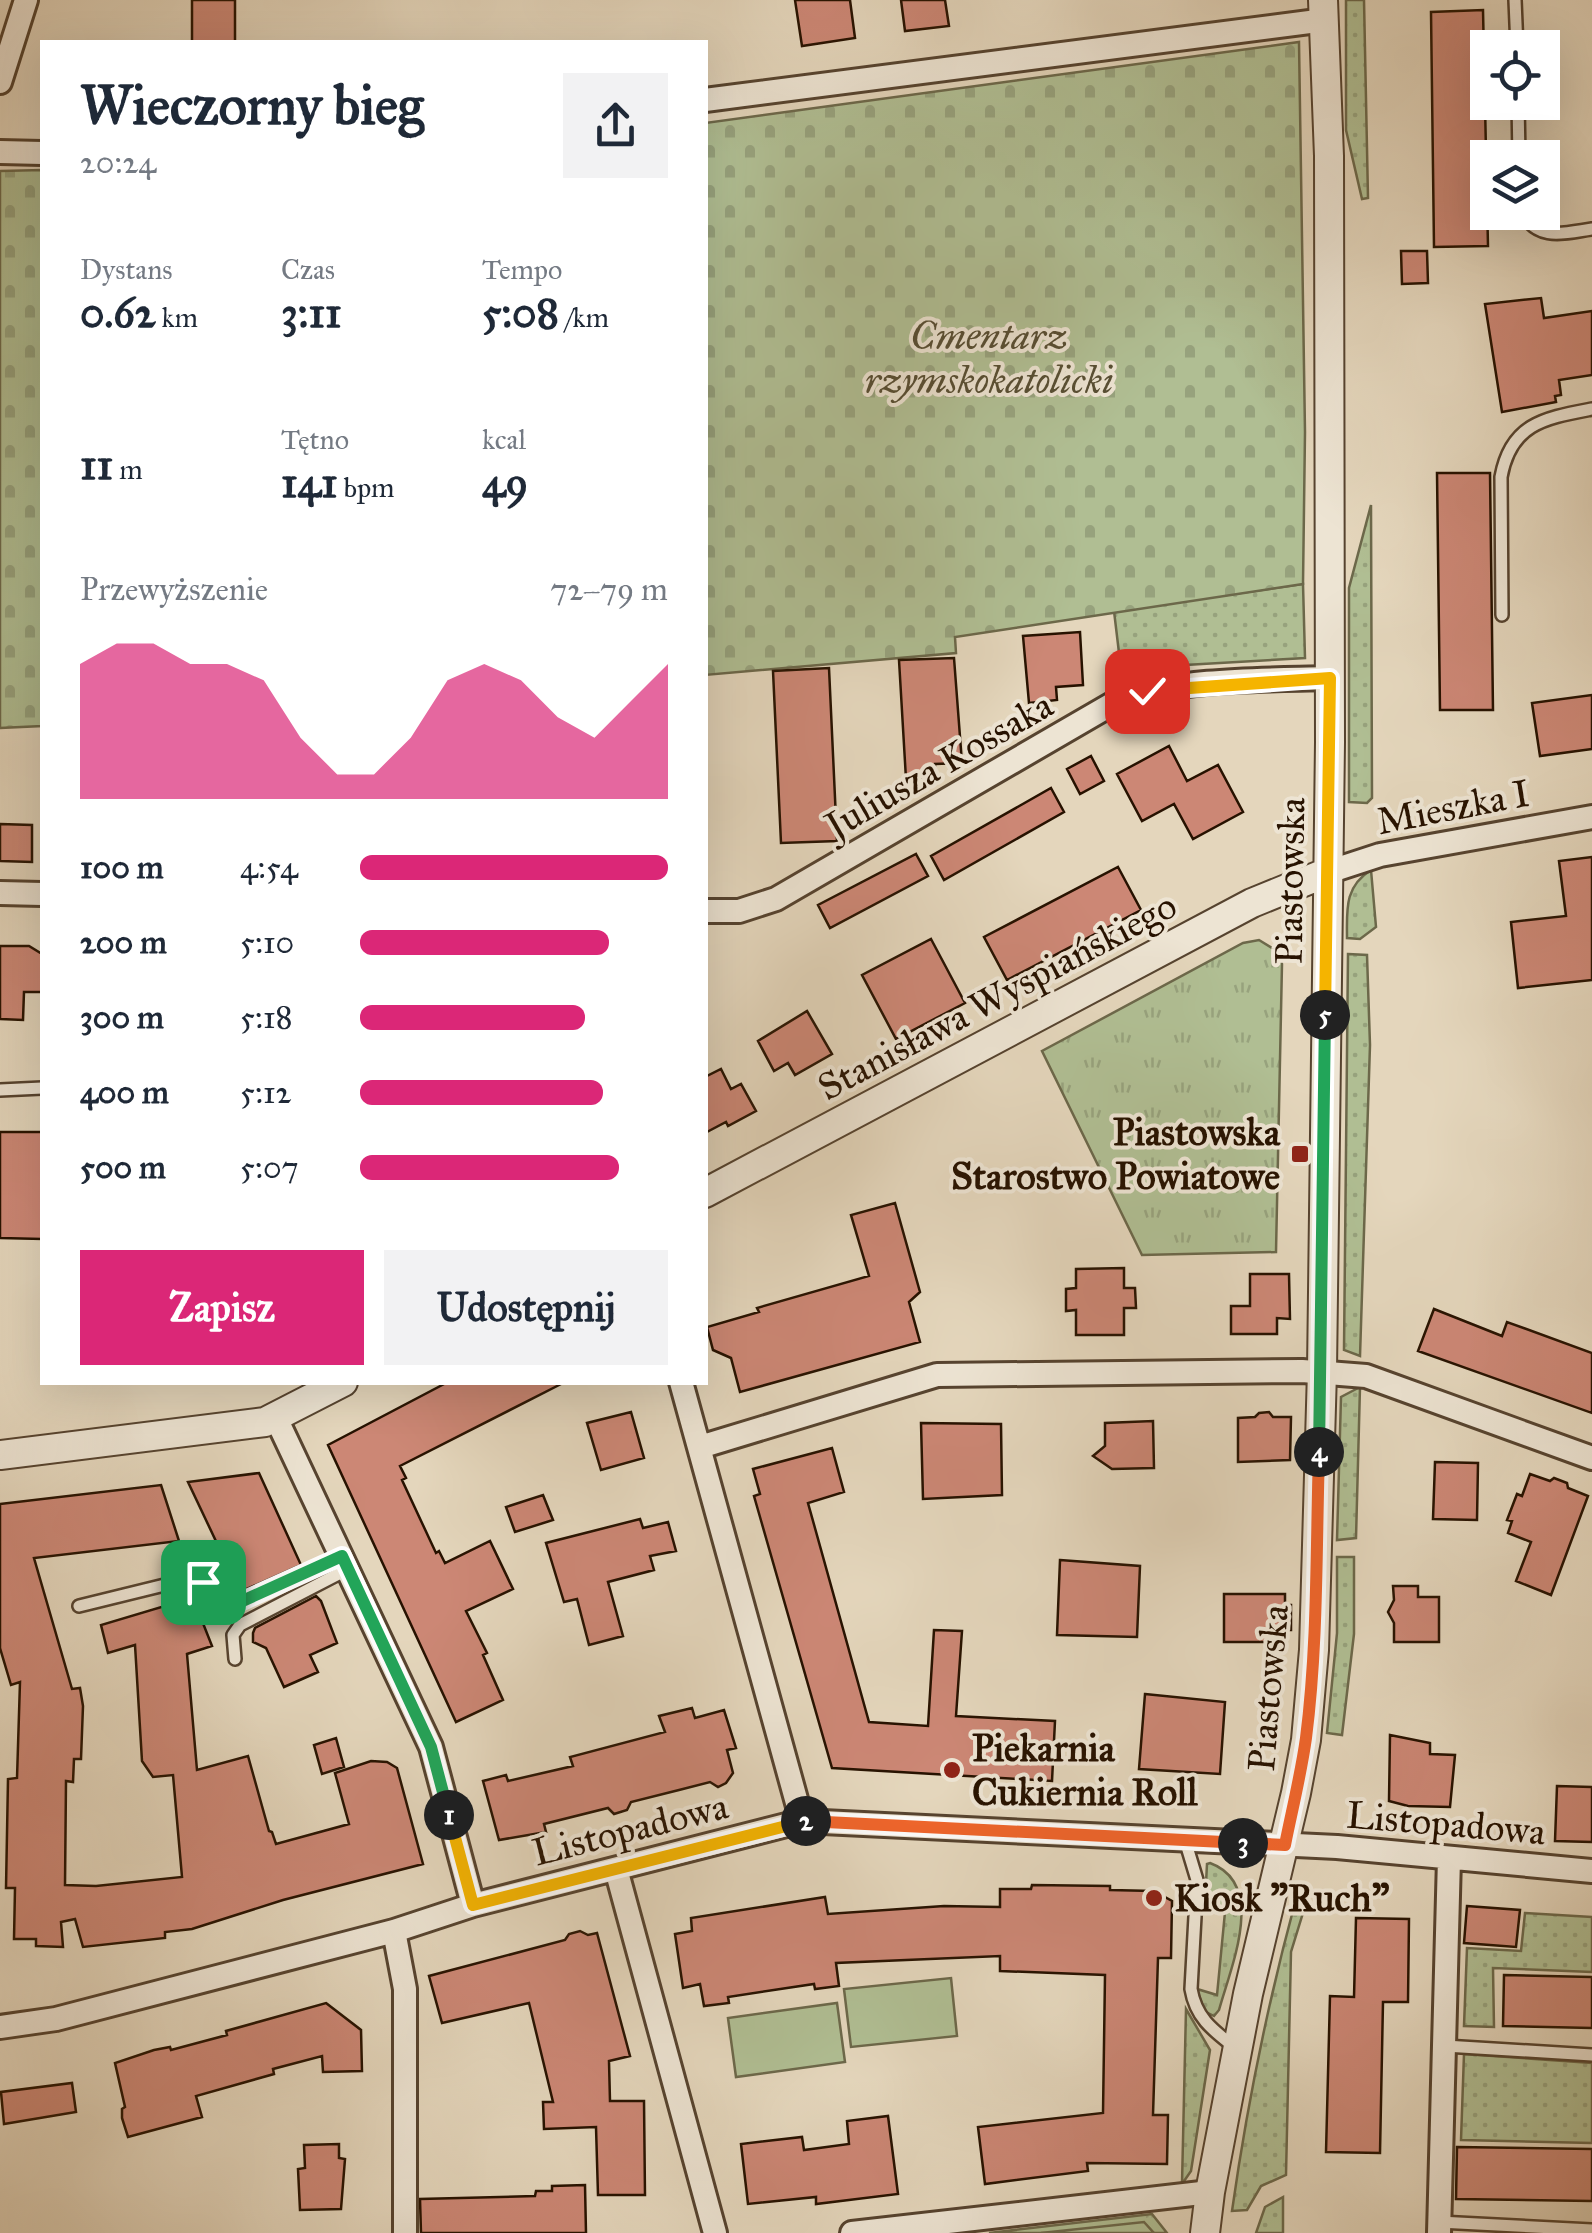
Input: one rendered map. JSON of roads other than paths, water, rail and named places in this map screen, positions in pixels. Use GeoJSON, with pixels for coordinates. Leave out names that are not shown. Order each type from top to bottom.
{"type":"FeatureCollection","features":[{"type":"Feature","properties":{"kind":"street"},"geometry":{"type":"LineString","coordinates":[[0,82],[26,0]]}},
{"type":"Feature","properties":{"kind":"street"},"geometry":{"type":"LineString","coordinates":[[708,100],[1324,10]]}},
{"type":"Feature","properties":{"kind":"street","name":"Piastowska"},"geometry":{"type":"LineString","coordinates":[[1205,2233],[1237,2049],[1306,1740],[1314,1650],[1322,1371],[1330,678],[1329,156],[1324,10]]}},
{"type":"Feature","properties":{"kind":"street"},"geometry":{"type":"LineString","coordinates":[[0,152],[40,153]]}},
{"type":"Feature","properties":{"kind":"street","name":"Juliusza Kossaka"},"geometry":{"type":"LineString","coordinates":[[708,910],[740,911],[776,899],[1120,700],[1147,691],[1186,686],[1330,678]]}},
{"type":"Feature","properties":{"kind":"street","name":"Mieszka I"},"geometry":{"type":"LineString","coordinates":[[1328,872],[1380,855],[1592,817]]}},
{"type":"Feature","properties":{"kind":"street","name":"Stanisława Wyspiańskiego"},"geometry":{"type":"LineString","coordinates":[[708,1191],[1252,903],[1328,872]]}},
{"type":"Feature","properties":{"kind":"street"},"geometry":{"type":"LineString","coordinates":[[0,894],[40,894]]}},
{"type":"Feature","properties":{"kind":"street"},"geometry":{"type":"LineString","coordinates":[[700,1447],[937,1375],[1322,1371],[1366,1376],[1592,1458]]}},
{"type":"Feature","properties":{"kind":"street"},"geometry":{"type":"LineString","coordinates":[[0,1455],[245,1426],[276,1418],[337,1385]]}},
{"type":"Feature","properties":{"kind":"street"},"geometry":{"type":"LineString","coordinates":[[682,1385],[802,1820]]}},
{"type":"Feature","properties":{"kind":"street"},"geometry":{"type":"LineString","coordinates":[[276,1418],[431,1747],[473,1905]]}},
{"type":"Feature","properties":{"kind":"street","name":"Listopadowa"},"geometry":{"type":"LineString","coordinates":[[0,2027],[56,2018],[394,1931],[473,1905],[802,1820],[1285,1845],[1592,1872]]}},
{"type":"Feature","properties":{"kind":"street"},"geometry":{"type":"LineString","coordinates":[[1439,2228],[1450,1858]]}},
{"type":"Feature","properties":{"kind":"street"},"geometry":{"type":"LineString","coordinates":[[616,1869],[715,2233]]}},
{"type":"Feature","properties":{"kind":"street"},"geometry":{"type":"LineString","coordinates":[[394,1931],[405,1989],[405,2233]]}},
{"type":"Feature","properties":{"kind":"street"},"geometry":{"type":"LineString","coordinates":[[852,2233],[1210,2192]]}},
{"type":"Feature","properties":{"kind":"lane"},"geometry":{"type":"LineString","coordinates":[[1516,0],[1517,30]]}},
{"type":"Feature","properties":{"kind":"lane"},"geometry":{"type":"LineString","coordinates":[[1540,230],[1548,234],[1592,229]]}},
{"type":"Feature","properties":{"kind":"lane"},"geometry":{"type":"LineString","coordinates":[[1502,615],[1504,458],[1519,437],[1542,419],[1592,409]]}},
{"type":"Feature","properties":{"kind":"lane"},"geometry":{"type":"LineString","coordinates":[[0,1090],[40,1088]]}},
{"type":"Feature","properties":{"kind":"lane"},"geometry":{"type":"LineString","coordinates":[[79,1606],[189,1579],[203,1582],[226,1600],[238,1603],[345,1562]]}},
{"type":"Feature","properties":{"kind":"lane"},"geometry":{"type":"LineString","coordinates":[[235,1659],[233,1635],[240,1625],[345,1562]]}},
{"type":"Feature","properties":{"kind":"lane"},"geometry":{"type":"LineString","coordinates":[[1186,1840],[1196,1880],[1191,1990],[1194,2007],[1201,2020],[1237,2049]]}},
{"type":"Feature","properties":{"kind":"lane"},"geometry":{"type":"LineString","coordinates":[[1444,2046],[1592,2055]]}},
{"type":"Feature","properties":{"kind":"lane"},"geometry":{"type":"LineString","coordinates":[[1439,2228],[1592,2230]]}},
{"type":"Feature","properties":{"kind":"place","name":"Piastowska Starostwo Powiatowe"},"geometry":{"type":"Point","coordinates":[1300,1154]}},
{"type":"Feature","properties":{"kind":"place","name":"Piekarnia Cukiernia Roll"},"geometry":{"type":"Point","coordinates":[952,1770]}},
{"type":"Feature","properties":{"kind":"place","name":"Kiosk \"Ruch\""},"geometry":{"type":"Point","coordinates":[1154,1898]}},
{"type":"Feature","properties":{"kind":"park label","name":"Cmentarz rzymskokatolicki"},"geometry":{"type":"Point","coordinates":[989,358]}}]}
